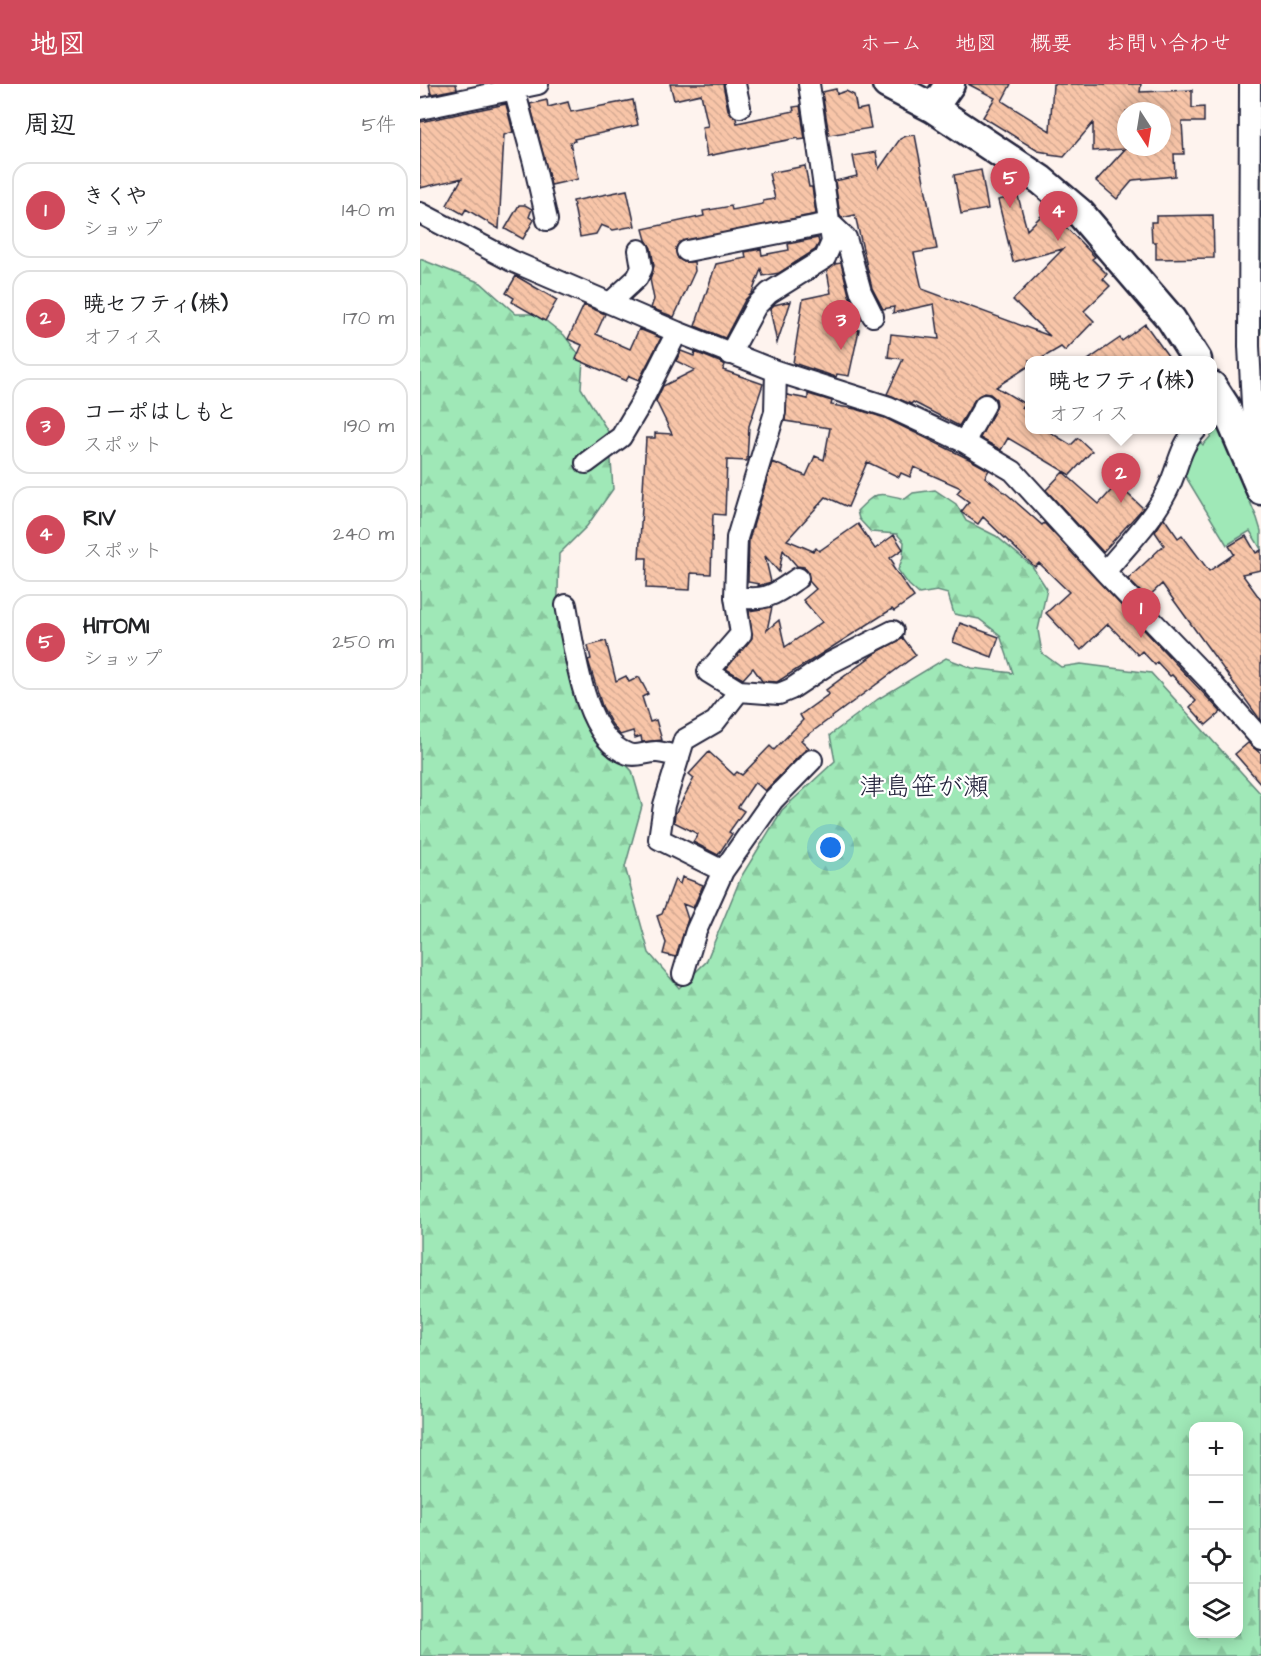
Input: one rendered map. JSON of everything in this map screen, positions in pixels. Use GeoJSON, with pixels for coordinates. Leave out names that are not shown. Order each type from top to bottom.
{"type":"FeatureCollection","features":[{"type":"Feature","properties":{"kind":"street"},"geometry":{"type":"LineString","coordinates":[[420,109],[538,84]]}},
{"type":"Feature","properties":{"kind":"street"},"geometry":{"type":"LineString","coordinates":[[735,84],[740,107]]}},
{"type":"Feature","properties":{"kind":"street"},"geometry":{"type":"LineString","coordinates":[[730,354],[756,306],[769,293],[825,258],[832,242],[809,84]]}},
{"type":"Feature","properties":{"kind":"street"},"geometry":{"type":"LineString","coordinates":[[887,84],[933,108],[1041,180],[1080,213],[1171,318],[1195,356]]}},
{"type":"Feature","properties":{"kind":"street"},"geometry":{"type":"LineString","coordinates":[[933,108],[950,84]]}},
{"type":"Feature","properties":{"kind":"street"},"geometry":{"type":"LineString","coordinates":[[1250,84],[1249,346],[1258,482]]}},
{"type":"Feature","properties":{"kind":"street"},"geometry":{"type":"LineString","coordinates":[[514,89],[547,220]]}},
{"type":"Feature","properties":{"kind":"street"},"geometry":{"type":"LineString","coordinates":[[420,213],[512,261],[730,354],[889,407],[964,442],[1013,471],[1261,739]]}},
{"type":"Feature","properties":{"kind":"street"},"geometry":{"type":"LineString","coordinates":[[687,251],[830,223]]}},
{"type":"Feature","properties":{"kind":"street"},"geometry":{"type":"LineString","coordinates":[[830,223],[846,238],[861,292],[873,316]]}},
{"type":"Feature","properties":{"kind":"street"},"geometry":{"type":"LineString","coordinates":[[610,303],[637,278],[642,267],[639,250]]}},
{"type":"Feature","properties":{"kind":"street"},"geometry":{"type":"LineString","coordinates":[[586,463],[621,436],[640,405],[677,332]]}},
{"type":"Feature","properties":{"kind":"street"},"geometry":{"type":"LineString","coordinates":[[776,371],[775,412],[737,538],[735,597],[741,634],[708,672],[739,691],[780,694],[791,690],[830,663],[893,631]]}},
{"type":"Feature","properties":{"kind":"street"},"geometry":{"type":"LineString","coordinates":[[1217,404],[1258,482]]}},
{"type":"Feature","properties":{"kind":"street"},"geometry":{"type":"LineString","coordinates":[[964,442],[986,405]]}},
{"type":"Feature","properties":{"kind":"street"},"geometry":{"type":"LineString","coordinates":[[1105,572],[1156,511],[1168,490],[1180,453],[1191,434]]}},
{"type":"Feature","properties":{"kind":"street"},"geometry":{"type":"LineString","coordinates":[[735,597],[757,600],[774,596],[798,578]]}},
{"type":"Feature","properties":{"kind":"street"},"geometry":{"type":"LineString","coordinates":[[566,605],[583,691],[596,725],[616,747],[630,755],[656,752],[679,757]]}},
{"type":"Feature","properties":{"kind":"street"},"geometry":{"type":"LineString","coordinates":[[723,871],[659,839],[664,805],[684,740],[715,722],[739,691]]}},
{"type":"Feature","properties":{"kind":"street"},"geometry":{"type":"LineString","coordinates":[[682,974],[696,931],[723,871],[773,800],[812,760]]}},
{"type":"Feature","properties":{"kind":"green space"},"geometry":{"type":"Polygon","coordinates":[[[1256,84],[1261,84],[1261,333],[1256,334],[1256,84]]]}},
{"type":"Feature","properties":{"kind":"green space"},"geometry":{"type":"Polygon","coordinates":[[[420,259],[481,283],[516,314],[537,314],[564,335],[583,360],[581,388],[609,433],[613,489],[587,526],[559,554],[557,627],[592,728],[632,771],[642,806],[625,867],[649,953],[679,988],[706,962],[741,877],[782,810],[835,761],[830,735],[878,699],[946,658],[972,668],[1013,673],[1000,635],[979,619],[954,614],[948,594],[937,591],[919,594],[909,585],[898,570],[903,557],[904,542],[897,534],[871,532],[859,519],[857,511],[878,495],[905,499],[913,493],[935,490],[956,504],[966,521],[996,536],[1032,566],[1047,589],[1038,630],[1042,653],[1061,667],[1081,664],[1151,673],[1261,794],[1261,1656],[420,1656],[420,259]]]}},
{"type":"Feature","properties":{"kind":"green space"},"geometry":{"type":"Polygon","coordinates":[[[1217,429],[1257,518],[1261,531],[1261,549],[1250,531],[1227,545],[1181,469],[1198,440],[1203,445],[1213,434],[1217,434],[1217,429]]]}},
{"type":"Feature","properties":{"kind":"building"},"geometry":{"type":"Polygon","coordinates":[[[429,84],[456,84],[457,89],[431,94],[429,84]]]}},
{"type":"Feature","properties":{"kind":"building"},"geometry":{"type":"Polygon","coordinates":[[[670,84],[723,84],[728,110],[736,118],[737,123],[794,111],[793,107],[800,106],[805,139],[798,140],[798,138],[707,156],[702,127],[708,126],[701,94],[674,100],[670,84]]]}},
{"type":"Feature","properties":{"kind":"building"},"geometry":{"type":"Polygon","coordinates":[[[968,84],[1011,84],[1002,101],[1050,131],[1053,84],[1141,84],[1140,92],[1192,90],[1192,108],[1204,107],[1204,122],[1182,122],[1184,154],[1174,154],[1175,176],[1133,180],[1117,199],[1096,181],[1119,156],[1171,156],[1171,102],[1117,102],[1117,150],[1093,151],[1093,123],[1064,157],[1038,151],[983,117],[995,98],[968,84]]]}},
{"type":"Feature","properties":{"kind":"building"},"geometry":{"type":"Polygon","coordinates":[[[836,89],[837,94],[846,91],[854,95],[857,110],[867,108],[871,128],[829,135],[822,92],[836,89]]]}},
{"type":"Feature","properties":{"kind":"building"},"geometry":{"type":"Polygon","coordinates":[[[547,100],[548,107],[568,102],[571,112],[633,100],[638,125],[574,139],[575,141],[570,142],[578,179],[551,185],[530,104],[547,100]]]}},
{"type":"Feature","properties":{"kind":"building"},"geometry":{"type":"Polygon","coordinates":[[[506,104],[513,132],[504,135],[499,229],[466,209],[463,214],[447,205],[462,178],[420,188],[420,122],[506,104]]]}},
{"type":"Feature","properties":{"kind":"building"},"geometry":{"type":"Polygon","coordinates":[[[915,135],[937,249],[914,253],[922,289],[1050,336],[1013,300],[1063,249],[1013,262],[998,200],[1018,196],[1027,230],[1048,209],[1095,257],[1092,259],[1107,274],[1103,279],[1110,286],[1084,311],[1094,321],[1065,351],[1061,347],[1046,356],[1025,356],[1025,369],[996,387],[1025,404],[1022,407],[1025,409],[1025,434],[1053,434],[1071,445],[1078,438],[1092,451],[1070,475],[1008,438],[1001,450],[980,438],[997,405],[996,399],[990,394],[984,393],[975,399],[959,426],[913,402],[911,404],[887,394],[903,359],[888,357],[891,334],[939,339],[934,304],[893,313],[894,307],[883,309],[872,288],[855,215],[842,218],[840,216],[835,181],[857,176],[853,156],[876,152],[879,169],[900,139],[915,135]]]}},
{"type":"Feature","properties":{"kind":"building"},"geometry":{"type":"Polygon","coordinates":[[[805,166],[809,187],[812,187],[816,214],[680,242],[676,248],[678,258],[684,262],[694,262],[695,271],[674,317],[651,308],[654,299],[650,279],[654,266],[651,248],[643,229],[704,216],[703,211],[731,206],[732,210],[763,204],[763,201],[775,199],[769,173],[805,166]]]}},
{"type":"Feature","properties":{"kind":"building"},"geometry":{"type":"Polygon","coordinates":[[[981,170],[988,209],[961,214],[954,175],[981,170]]]}},
{"type":"Feature","properties":{"kind":"building"},"geometry":{"type":"Polygon","coordinates":[[[627,190],[635,226],[613,230],[601,225],[596,234],[580,237],[573,201],[627,190]]]}},
{"type":"Feature","properties":{"kind":"building"},"geometry":{"type":"Polygon","coordinates":[[[519,205],[532,209],[529,217],[534,220],[523,239],[505,229],[519,205]]]}},
{"type":"Feature","properties":{"kind":"building"},"geometry":{"type":"Polygon","coordinates":[[[1213,215],[1214,258],[1156,259],[1156,242],[1152,242],[1151,222],[1156,222],[1156,216],[1213,215]]]}},
{"type":"Feature","properties":{"kind":"building"},"geometry":{"type":"Polygon","coordinates":[[[818,238],[819,243],[815,250],[779,273],[763,276],[761,269],[752,293],[745,300],[725,338],[695,326],[716,264],[746,258],[745,252],[761,249],[762,255],[789,250],[788,244],[818,238]]]}},
{"type":"Feature","properties":{"kind":"building"},"geometry":{"type":"Polygon","coordinates":[[[841,263],[849,295],[861,320],[827,327],[859,330],[849,376],[837,374],[836,377],[793,363],[803,299],[831,293],[827,271],[835,264],[841,263]]]}},
{"type":"Feature","properties":{"kind":"building"},"geometry":{"type":"Polygon","coordinates":[[[516,276],[557,300],[545,321],[512,302],[514,298],[506,293],[516,276]]]}},
{"type":"Feature","properties":{"kind":"building"},"geometry":{"type":"Polygon","coordinates":[[[791,301],[777,343],[770,309],[774,305],[791,301]]]}},
{"type":"Feature","properties":{"kind":"building"},"geometry":{"type":"Polygon","coordinates":[[[584,305],[605,314],[596,334],[630,349],[639,329],[661,338],[639,380],[629,376],[626,381],[576,359],[582,345],[568,339],[584,305]]]}},
{"type":"Feature","properties":{"kind":"building"},"geometry":{"type":"Polygon","coordinates":[[[1145,324],[1168,356],[1094,356],[1120,338],[1122,341],[1145,324]]]}},
{"type":"Feature","properties":{"kind":"building"},"geometry":{"type":"Polygon","coordinates":[[[681,351],[694,356],[695,352],[722,363],[725,365],[723,370],[763,384],[749,426],[747,461],[727,460],[725,515],[713,514],[711,574],[691,573],[690,590],[646,588],[647,558],[639,558],[646,438],[655,438],[655,433],[672,434],[656,401],[663,386],[695,370],[676,361],[681,351]]]}},
{"type":"Feature","properties":{"kind":"building"},"geometry":{"type":"Polygon","coordinates":[[[808,394],[832,401],[831,405],[856,409],[885,418],[989,470],[985,477],[1042,525],[1044,523],[1221,712],[1206,725],[1190,707],[1196,701],[1172,675],[1170,676],[1157,662],[1155,665],[1142,651],[1138,655],[1108,624],[1081,650],[1046,613],[1069,592],[1039,563],[1035,567],[983,517],[978,524],[961,512],[969,502],[957,493],[961,488],[914,467],[910,477],[901,473],[899,477],[867,462],[848,507],[826,497],[787,540],[813,551],[816,548],[819,551],[858,524],[875,549],[894,535],[903,549],[890,558],[894,564],[892,566],[914,597],[777,682],[762,681],[753,668],[743,679],[726,669],[752,638],[749,611],[772,607],[767,630],[779,620],[785,647],[822,622],[803,600],[816,589],[809,581],[808,572],[804,567],[797,566],[783,550],[779,572],[765,556],[771,582],[758,586],[759,584],[748,582],[749,540],[772,462],[806,476],[815,456],[824,460],[830,428],[785,421],[787,395],[808,399],[808,394]]]}},
{"type":"Feature","properties":{"kind":"building"},"geometry":{"type":"Polygon","coordinates":[[[1063,472],[1099,504],[1117,484],[1143,508],[1103,552],[1046,490],[1063,472]]]}},
{"type":"Feature","properties":{"kind":"building"},"geometry":{"type":"Polygon","coordinates":[[[1164,518],[1178,538],[1182,535],[1209,571],[1234,554],[1229,546],[1246,536],[1256,553],[1261,550],[1261,570],[1242,574],[1261,600],[1261,721],[1162,584],[1147,598],[1128,579],[1164,545],[1155,532],[1164,518]]]}},
{"type":"Feature","properties":{"kind":"building"},"geometry":{"type":"Polygon","coordinates":[[[960,623],[999,637],[992,657],[953,642],[960,623]]]}},
{"type":"Feature","properties":{"kind":"building"},"geometry":{"type":"Polygon","coordinates":[[[903,638],[916,655],[801,740],[809,748],[765,791],[755,782],[738,807],[744,811],[729,832],[732,834],[718,855],[693,842],[698,834],[674,822],[675,814],[694,778],[689,774],[709,752],[734,775],[737,772],[742,775],[770,746],[774,750],[803,720],[800,715],[829,694],[826,690],[877,652],[903,638]]]}},
{"type":"Feature","properties":{"kind":"building"},"geometry":{"type":"Polygon","coordinates":[[[606,641],[616,681],[626,676],[629,682],[639,677],[648,694],[642,697],[650,722],[656,720],[662,740],[642,742],[641,736],[635,738],[633,731],[620,735],[611,723],[602,706],[588,660],[591,659],[588,646],[606,641]]]}},
{"type":"Feature","properties":{"kind":"building"},"geometry":{"type":"Polygon","coordinates":[[[1248,743],[1261,754],[1261,784],[1235,754],[1248,743]]]}},
{"type":"Feature","properties":{"kind":"building"},"geometry":{"type":"Polygon","coordinates":[[[682,877],[703,885],[693,908],[683,904],[688,919],[676,957],[663,954],[666,943],[657,916],[662,914],[675,879],[680,884],[682,877]]]}},
{"type":"Feature","properties":{"kind":"place","name":"HITOMI"},"geometry":{"type":"Point","coordinates":[1010,208]}},
{"type":"Feature","properties":{"kind":"place","name":"RIV"},"geometry":{"type":"Point","coordinates":[1058,241]}},
{"type":"Feature","properties":{"kind":"place","name":"コーポはしもと"},"geometry":{"type":"Point","coordinates":[841,350]}},
{"type":"Feature","properties":{"kind":"place","name":"暁セフティ(株)"},"geometry":{"type":"Point","coordinates":[1121,503]}},
{"type":"Feature","properties":{"kind":"place","name":"きくや"},"geometry":{"type":"Point","coordinates":[1141,638]}},
{"type":"Feature","properties":{"kind":"district","name":"津島笹が瀬"},"geometry":{"type":"Point","coordinates":[924,786]}}]}
